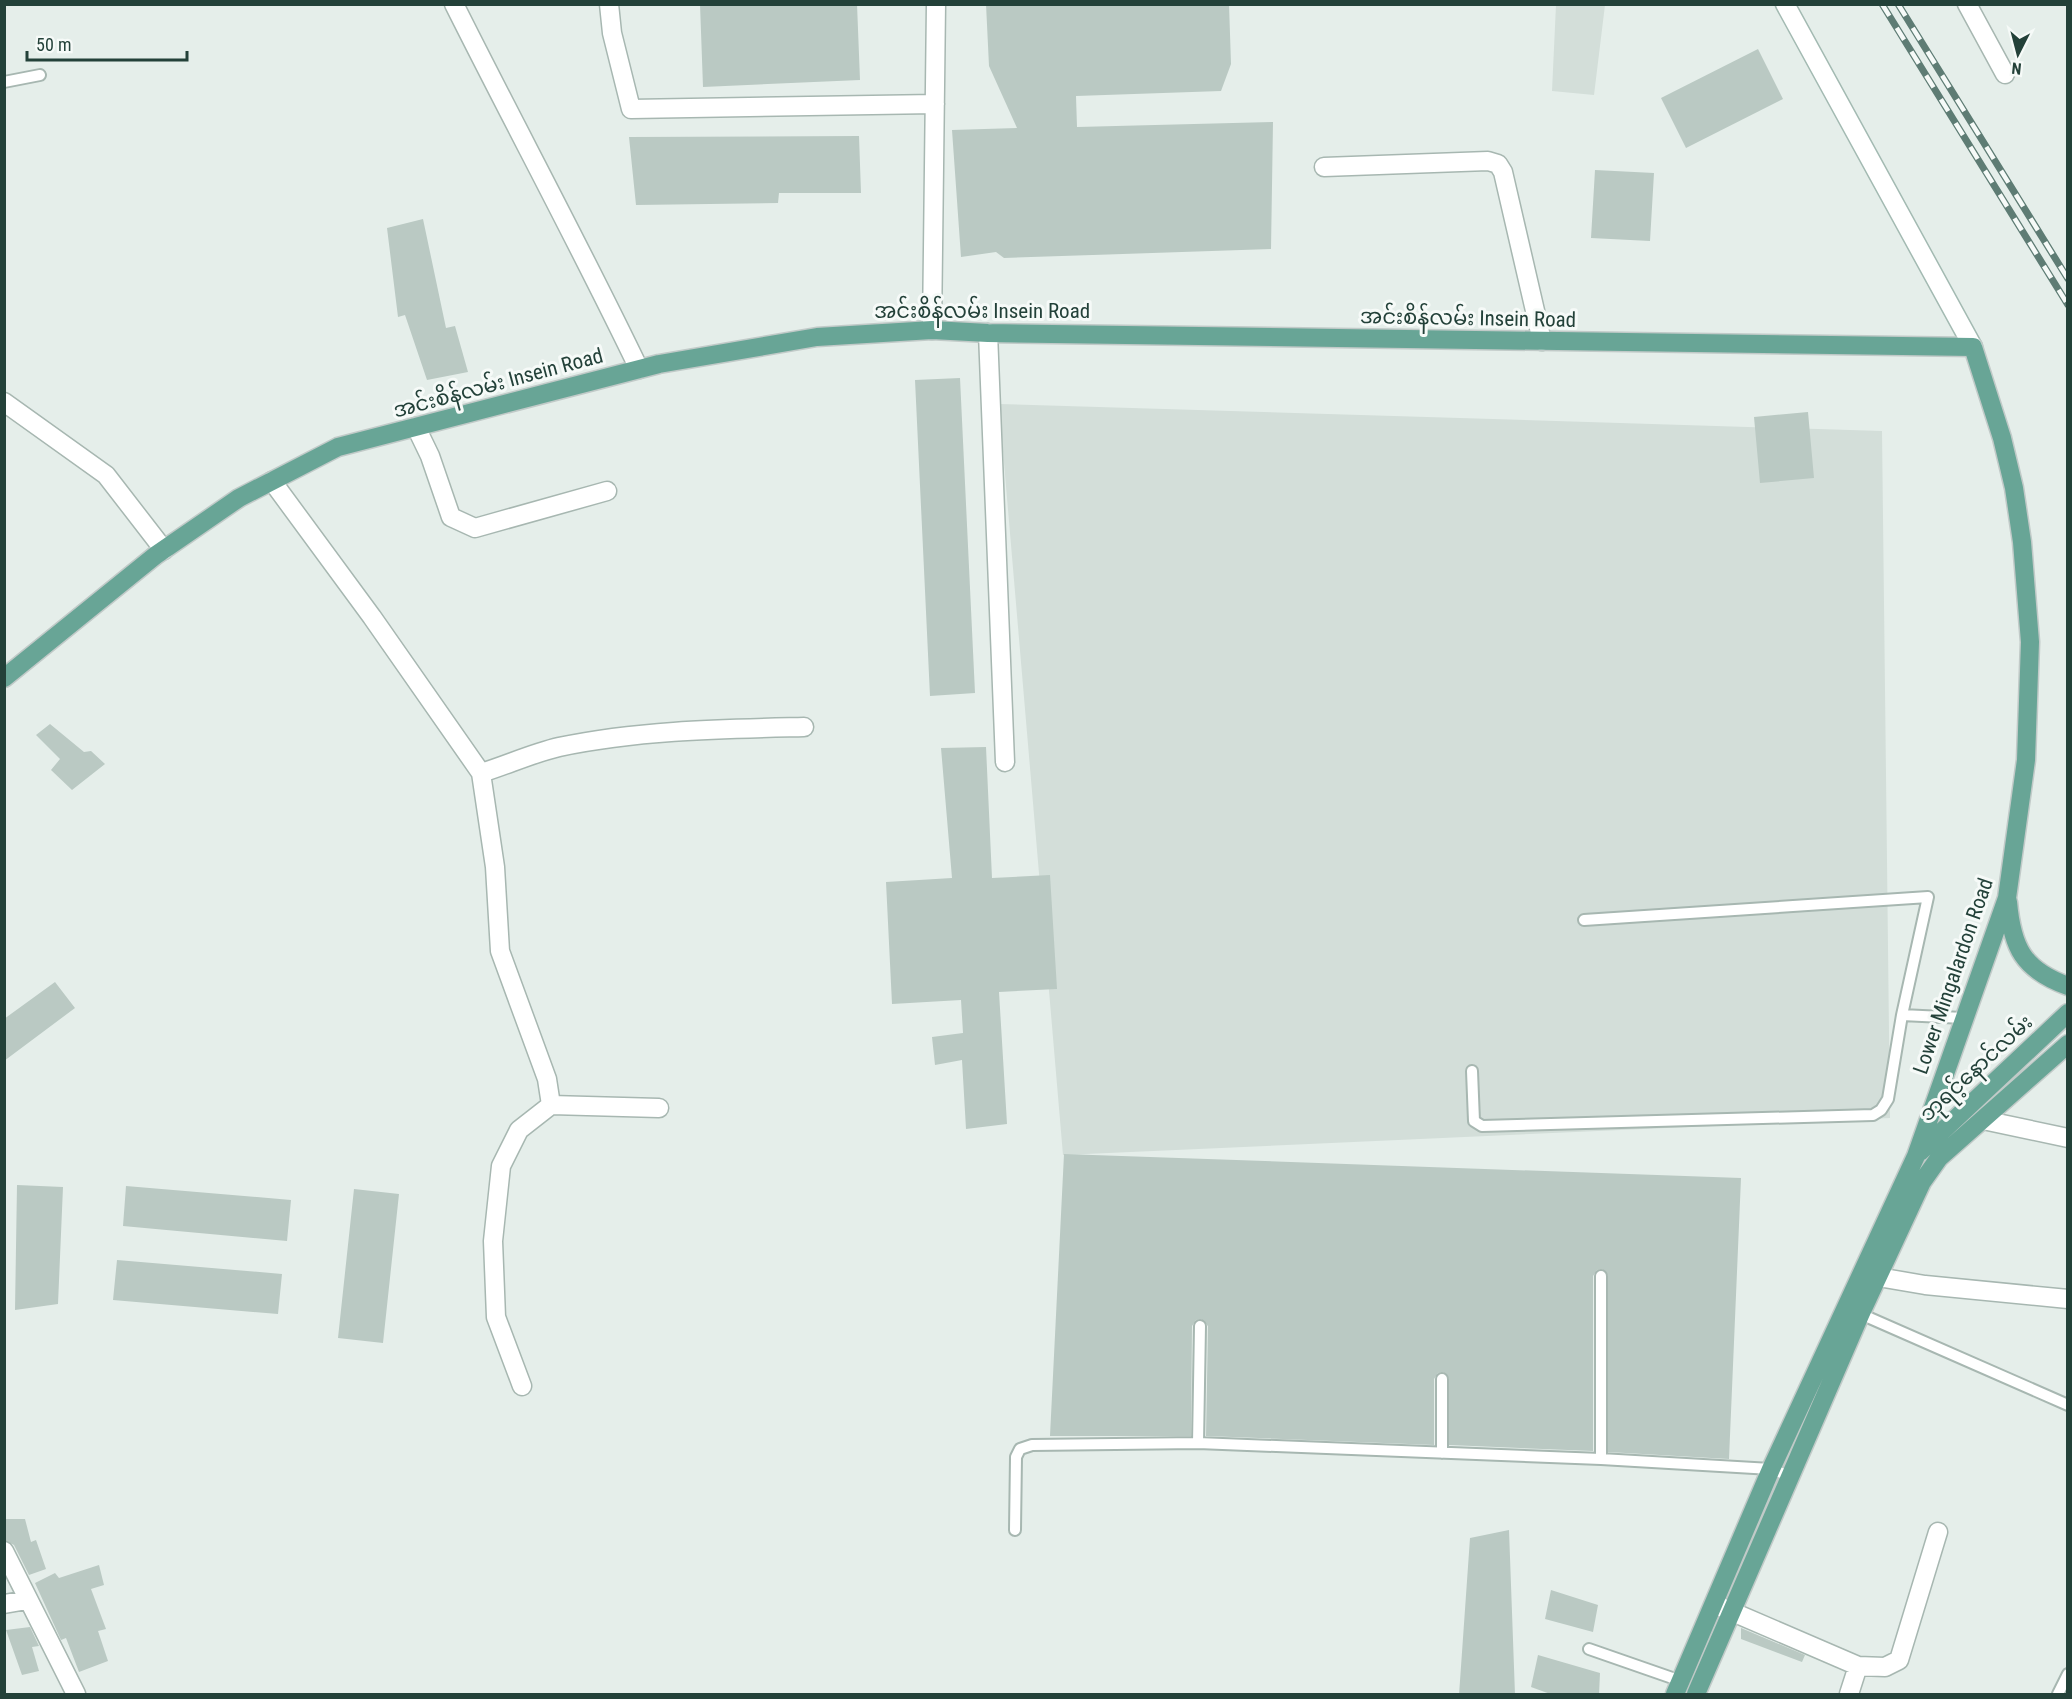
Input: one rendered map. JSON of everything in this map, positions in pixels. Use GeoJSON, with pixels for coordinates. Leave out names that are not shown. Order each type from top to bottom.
{"type":"FeatureCollection","features":[{"type":"Feature","properties":{"kind":"main road","name":"အင်းစိန်လမ်း Insein Road"},"geometry":{"type":"LineString","coordinates":[[4,678],[165,550],[239,498],[338,447],[639,369],[817,337],[932,330],[988,333],[1973,347]]}},
{"type":"Feature","properties":{"kind":"main road","name":"Lower Mingalardon Road"},"geometry":{"type":"LineString","coordinates":[[1916,1156],[2007,898],[2026,760],[2030,642],[2022,542],[2014,488],[2002,438],[1973,347]]}},
{"type":"Feature","properties":{"kind":"main road"},"geometry":{"type":"LineString","coordinates":[[2007,898],[2009,921],[2020,955],[2050,980],[2067,986]]}},
{"type":"Feature","properties":{"kind":"main road","name":"ဘုရင့်နောင်လမ်း"},"geometry":{"type":"LineString","coordinates":[[1916,1156],[2067,1013]]}},
{"type":"Feature","properties":{"kind":"main road","name":"ဘုရင့်နောင်လမ်း"},"geometry":{"type":"LineString","coordinates":[[1870,1273],[1922,1182],[1939,1158],[2067,1044]]}},
{"type":"Feature","properties":{"kind":"main road"},"geometry":{"type":"LineString","coordinates":[[1916,1156],[1922,1182]]}},
{"type":"Feature","properties":{"kind":"main road"},"geometry":{"type":"LineString","coordinates":[[1696,1695],[1722,1608],[1771,1470],[1853,1311],[1916,1156]]}},
{"type":"Feature","properties":{"kind":"main road"},"geometry":{"type":"LineString","coordinates":[[1678,1688],[1792,1477],[1853,1311]]}},
{"type":"Feature","properties":{"kind":"street"},"geometry":{"type":"LineString","coordinates":[[454,4],[510,118],[573,232],[639,369]]}},
{"type":"Feature","properties":{"kind":"street"},"geometry":{"type":"LineString","coordinates":[[609,4],[612,33],[632,109],[935,104]]}},
{"type":"Feature","properties":{"kind":"street"},"geometry":{"type":"LineString","coordinates":[[932,330],[936,4]]}},
{"type":"Feature","properties":{"kind":"street"},"geometry":{"type":"LineString","coordinates":[[1785,4],[1973,347]]}},
{"type":"Feature","properties":{"kind":"street"},"geometry":{"type":"LineString","coordinates":[[1967,4],[2005,74]]}},
{"type":"Feature","properties":{"kind":"street"},"geometry":{"type":"LineString","coordinates":[[1324,167],[1488,162],[1498,164],[1503,172],[1542,341]]}},
{"type":"Feature","properties":{"kind":"street"},"geometry":{"type":"LineString","coordinates":[[988,333],[1005,762]]}},
{"type":"Feature","properties":{"kind":"street"},"geometry":{"type":"LineString","coordinates":[[4,402],[106,475],[165,550]]}},
{"type":"Feature","properties":{"kind":"street"},"geometry":{"type":"LineString","coordinates":[[416,427],[430,456],[451,518],[475,528],[607,492]]}},
{"type":"Feature","properties":{"kind":"street"},"geometry":{"type":"LineString","coordinates":[[272,481],[379,627],[481,773],[495,867],[500,951],[547,1079],[551,1106]]}},
{"type":"Feature","properties":{"kind":"street"},"geometry":{"type":"LineString","coordinates":[[481,773],[557,747],[607,739],[677,730],[804,728]]}},
{"type":"Feature","properties":{"kind":"street"},"geometry":{"type":"LineString","coordinates":[[522,1386],[496,1317],[493,1241],[501,1166],[519,1130],[551,1106],[659,1108]]}},
{"type":"Feature","properties":{"kind":"street"},"geometry":{"type":"LineString","coordinates":[[1983,1120],[2067,1138]]}},
{"type":"Feature","properties":{"kind":"street"},"geometry":{"type":"LineString","coordinates":[[1870,1273],[1925,1285],[2067,1299]]}},
{"type":"Feature","properties":{"kind":"street"},"geometry":{"type":"LineString","coordinates":[[1722,1608],[1858,1666],[1885,1667],[1899,1660],[1938,1532]]}},
{"type":"Feature","properties":{"kind":"street"},"geometry":{"type":"LineString","coordinates":[[4,1551],[76,1695]]}},
{"type":"Feature","properties":{"kind":"street"},"geometry":{"type":"LineString","coordinates":[[4,1604],[27,1600]]}},
{"type":"Feature","properties":{"kind":"street"},"geometry":{"type":"LineString","coordinates":[[1849,1695],[1858,1666]]}},
{"type":"Feature","properties":{"kind":"lane"},"geometry":{"type":"LineString","coordinates":[[4,82],[40,75]]}},
{"type":"Feature","properties":{"kind":"lane"},"geometry":{"type":"LineString","coordinates":[[1472,1071],[1474,1121],[1482,1126],[1873,1115],[1881,1110],[1888,1099],[1902,1015],[1928,897],[1584,920]]}},
{"type":"Feature","properties":{"kind":"lane"},"geometry":{"type":"LineString","coordinates":[[1902,1015],[1963,1018]]}},
{"type":"Feature","properties":{"kind":"lane"},"geometry":{"type":"LineString","coordinates":[[1601,1276],[1601,1459]]}},
{"type":"Feature","properties":{"kind":"lane"},"geometry":{"type":"LineString","coordinates":[[1853,1311],[2067,1405]]}},
{"type":"Feature","properties":{"kind":"lane"},"geometry":{"type":"LineString","coordinates":[[1198,1443],[1200,1326]]}},
{"type":"Feature","properties":{"kind":"lane"},"geometry":{"type":"LineString","coordinates":[[1442,1379],[1442,1453]]}},
{"type":"Feature","properties":{"kind":"lane"},"geometry":{"type":"LineString","coordinates":[[1015,1530],[1017,1457],[1020,1449],[1032,1445],[1198,1443],[1601,1459],[1771,1470],[1792,1477]]}},
{"type":"Feature","properties":{"kind":"lane"},"geometry":{"type":"LineString","coordinates":[[1589,1649],[1678,1688]]}},
{"type":"Feature","properties":{"kind":"lane"},"geometry":{"type":"LineString","coordinates":[[2058,1695],[2067,1674]]}},
{"type":"Feature","properties":{"kind":"shaded area"},"geometry":{"type":"Polygon","coordinates":[[[1556,5],[1605,5],[1594,95],[1552,91],[1556,5]]]}},
{"type":"Feature","properties":{"kind":"shaded area"},"geometry":{"type":"Polygon","coordinates":[[[999,404],[1882,431],[1890,1118],[1063,1155],[999,404]]]}},
{"type":"Feature","properties":{"kind":"building"},"geometry":{"type":"Polygon","coordinates":[[[700,4],[857,4],[860,80],[703,87],[700,4]]]}},
{"type":"Feature","properties":{"kind":"building"},"geometry":{"type":"Polygon","coordinates":[[[986,4],[1229,4],[1231,64],[1221,91],[1076,96],[1077,127],[1273,122],[1271,249],[1004,258],[996,252],[961,257],[952,130],[1017,128],[989,66],[986,4]]]}},
{"type":"Feature","properties":{"kind":"building"},"geometry":{"type":"Polygon","coordinates":[[[1758,49],[1783,99],[1686,148],[1661,98],[1758,49]]]}},
{"type":"Feature","properties":{"kind":"building"},"geometry":{"type":"Polygon","coordinates":[[[859,136],[861,193],[779,193],[778,203],[636,205],[629,137],[859,136]]]}},
{"type":"Feature","properties":{"kind":"building"},"geometry":{"type":"Polygon","coordinates":[[[1595,170],[1654,173],[1650,241],[1591,238],[1595,170]]]}},
{"type":"Feature","properties":{"kind":"building"},"geometry":{"type":"Polygon","coordinates":[[[423,219],[446,328],[455,326],[468,372],[427,380],[405,315],[398,317],[387,228],[423,219]]]}},
{"type":"Feature","properties":{"kind":"building"},"geometry":{"type":"Polygon","coordinates":[[[960,378],[975,693],[930,696],[915,380],[960,378]]]}},
{"type":"Feature","properties":{"kind":"building"},"geometry":{"type":"Polygon","coordinates":[[[1808,412],[1814,478],[1760,483],[1754,417],[1808,412]]]}},
{"type":"Feature","properties":{"kind":"building"},"geometry":{"type":"Polygon","coordinates":[[[50,724],[84,752],[91,751],[105,764],[72,790],[51,770],[60,759],[36,735],[50,724]]]}},
{"type":"Feature","properties":{"kind":"building"},"geometry":{"type":"Polygon","coordinates":[[[986,747],[992,878],[1050,875],[1057,989],[999,992],[1007,1124],[966,1129],[962,1060],[935,1065],[932,1037],[963,1033],[961,1000],[892,1004],[886,882],[952,878],[941,748],[986,747]]]}},
{"type":"Feature","properties":{"kind":"building"},"geometry":{"type":"Polygon","coordinates":[[[55,982],[75,1008],[4,1061],[4,1019],[55,982]]]}},
{"type":"Feature","properties":{"kind":"building"},"geometry":{"type":"Polygon","coordinates":[[[1064,1154],[1741,1178],[1729,1459],[1608,1452],[1608,1276],[1602,1269],[1597,1270],[1593,1276],[1593,1451],[1449,1445],[1449,1379],[1443,1372],[1438,1373],[1434,1379],[1434,1445],[1206,1436],[1208,1326],[1201,1319],[1196,1320],[1192,1326],[1191,1436],[1050,1436],[1064,1154]]]}},
{"type":"Feature","properties":{"kind":"building"},"geometry":{"type":"Polygon","coordinates":[[[17,1185],[63,1187],[58,1304],[15,1310],[17,1185]]]}},
{"type":"Feature","properties":{"kind":"building"},"geometry":{"type":"Polygon","coordinates":[[[126,1186],[291,1200],[287,1241],[123,1226],[126,1186]]]}},
{"type":"Feature","properties":{"kind":"building"},"geometry":{"type":"Polygon","coordinates":[[[354,1189],[399,1194],[383,1343],[338,1338],[354,1189]]]}},
{"type":"Feature","properties":{"kind":"building"},"geometry":{"type":"Polygon","coordinates":[[[117,1260],[282,1274],[278,1314],[113,1300],[117,1260]]]}},
{"type":"Feature","properties":{"kind":"building"},"geometry":{"type":"Polygon","coordinates":[[[4,1519],[25,1519],[31,1542],[36,1540],[46,1569],[29,1575],[14,1545],[4,1540],[4,1519]]]}},
{"type":"Feature","properties":{"kind":"building"},"geometry":{"type":"Polygon","coordinates":[[[1509,1530],[1515,1695],[1459,1695],[1470,1538],[1509,1530]]]}},
{"type":"Feature","properties":{"kind":"building"},"geometry":{"type":"Polygon","coordinates":[[[99,1565],[104,1585],[91,1589],[106,1629],[98,1631],[108,1661],[79,1672],[66,1638],[61,1640],[35,1583],[55,1573],[59,1578],[99,1565]]]}},
{"type":"Feature","properties":{"kind":"building"},"geometry":{"type":"Polygon","coordinates":[[[1551,1590],[1598,1605],[1593,1632],[1545,1619],[1551,1590]]]}},
{"type":"Feature","properties":{"kind":"building"},"geometry":{"type":"Polygon","coordinates":[[[30,1627],[39,1646],[32,1647],[39,1671],[22,1675],[6,1630],[30,1627]]]}},
{"type":"Feature","properties":{"kind":"building"},"geometry":{"type":"Polygon","coordinates":[[[1741,1628],[1805,1655],[1802,1662],[1741,1639],[1741,1628]]]}},
{"type":"Feature","properties":{"kind":"building"},"geometry":{"type":"Polygon","coordinates":[[[1538,1655],[1600,1673],[1599,1695],[1553,1695],[1531,1687],[1538,1655]]]}},
{"type":"Feature","properties":{"kind":"railway"},"geometry":{"type":"LineString","coordinates":[[1882,4],[2068,305]]}},
{"type":"Feature","properties":{"kind":"railway"},"geometry":{"type":"LineString","coordinates":[[1898,4],[2068,279]]}}]}
